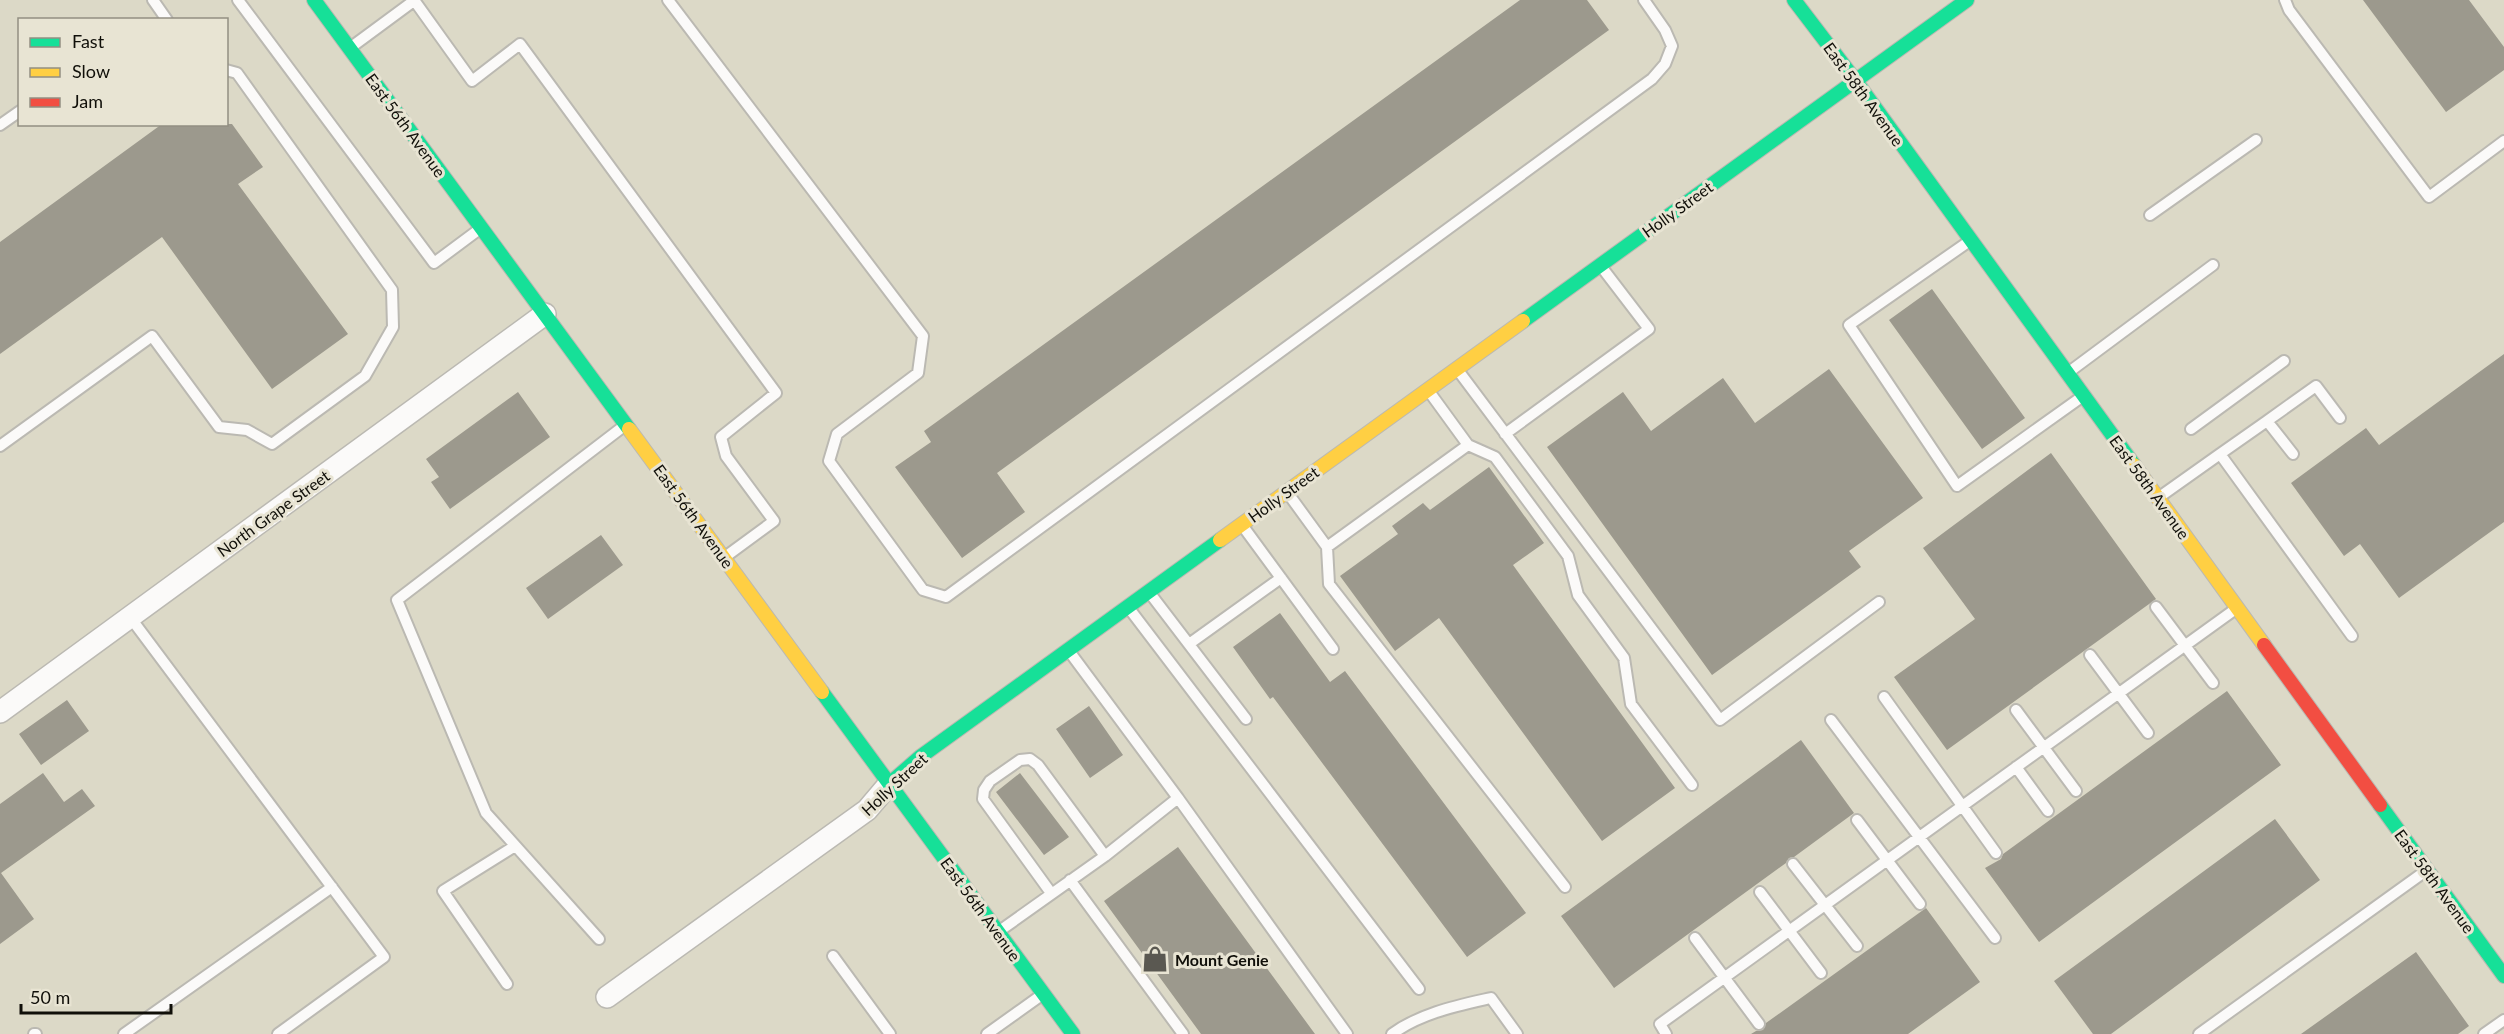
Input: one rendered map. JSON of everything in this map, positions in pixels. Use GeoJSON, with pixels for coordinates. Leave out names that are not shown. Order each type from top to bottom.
{"type":"FeatureCollection","features":[{"type":"Feature","properties":{"kind":"street","name":"East 56th Avenue"},"geometry":{"type":"LineString","coordinates":[[314,0],[1073,1034]]}},
{"type":"Feature","properties":{"kind":"street","name":"East 58th Avenue"},"geometry":{"type":"LineString","coordinates":[[1794,0],[1855,80],[2504,976]]}},
{"type":"Feature","properties":{"kind":"street","name":"Holly Street"},"geometry":{"type":"LineString","coordinates":[[607,997],[867,810],[889,784],[920,757],[1967,0]]}},
{"type":"Feature","properties":{"kind":"street","name":"North Grape Street"},"geometry":{"type":"LineString","coordinates":[[0,712],[545,314]]}},
{"type":"Feature","properties":{"kind":"lane"},"geometry":{"type":"LineString","coordinates":[[153,0],[166,18]]}},
{"type":"Feature","properties":{"kind":"lane"},"geometry":{"type":"LineString","coordinates":[[238,0],[434,263],[482,227]]}},
{"type":"Feature","properties":{"kind":"lane"},"geometry":{"type":"LineString","coordinates":[[350,49],[414,0],[472,81],[520,44],[776,393],[722,437],[726,456],[774,520],[725,558]]}},
{"type":"Feature","properties":{"kind":"lane"},"geometry":{"type":"LineString","coordinates":[[668,0],[922,336],[918,373],[837,434],[830,461],[923,590],[946,597],[1652,79],[1665,64],[1672,46],[1665,30],[1644,0]]}},
{"type":"Feature","properties":{"kind":"lane"},"geometry":{"type":"LineString","coordinates":[[2286,0],[2289,10],[2429,197],[2504,141]]}},
{"type":"Feature","properties":{"kind":"lane"},"geometry":{"type":"LineString","coordinates":[[0,446],[152,336],[219,427],[247,430],[272,444],[365,376],[393,327],[392,290],[237,73],[228,71]]}},
{"type":"Feature","properties":{"kind":"lane"},"geometry":{"type":"LineString","coordinates":[[0,125],[18,112]]}},
{"type":"Feature","properties":{"kind":"lane"},"geometry":{"type":"LineString","coordinates":[[2150,215],[2256,140]]}},
{"type":"Feature","properties":{"kind":"lane"},"geometry":{"type":"LineString","coordinates":[[1971,240],[1849,325],[1957,486],[2083,396]]}},
{"type":"Feature","properties":{"kind":"lane"},"geometry":{"type":"LineString","coordinates":[[1506,434],[1649,328],[1600,265]]}},
{"type":"Feature","properties":{"kind":"lane"},"geometry":{"type":"LineString","coordinates":[[2067,373],[2213,265]]}},
{"type":"Feature","properties":{"kind":"lane"},"geometry":{"type":"LineString","coordinates":[[2191,429],[2284,361]]}},
{"type":"Feature","properties":{"kind":"lane"},"geometry":{"type":"LineString","coordinates":[[1456,369],[1720,720],[1879,602]]}},
{"type":"Feature","properties":{"kind":"lane"},"geometry":{"type":"LineString","coordinates":[[2158,498],[2316,386],[2340,418]]}},
{"type":"Feature","properties":{"kind":"lane"},"geometry":{"type":"LineString","coordinates":[[1428,389],[1468,446],[1495,457],[1568,556],[1578,595],[1624,658],[1631,704],[1692,785]]}},
{"type":"Feature","properties":{"kind":"lane"},"geometry":{"type":"LineString","coordinates":[[2267,421],[2293,454]]}},
{"type":"Feature","properties":{"kind":"lane"},"geometry":{"type":"LineString","coordinates":[[599,939],[486,813],[397,600],[626,424]]}},
{"type":"Feature","properties":{"kind":"lane"},"geometry":{"type":"LineString","coordinates":[[1327,547],[1468,446]]}},
{"type":"Feature","properties":{"kind":"lane"},"geometry":{"type":"LineString","coordinates":[[2220,454],[2352,636]]}},
{"type":"Feature","properties":{"kind":"lane"},"geometry":{"type":"LineString","coordinates":[[1286,492],[1327,547],[1329,584],[1565,887]]}},
{"type":"Feature","properties":{"kind":"lane"},"geometry":{"type":"LineString","coordinates":[[1242,525],[1333,649]]}},
{"type":"Feature","properties":{"kind":"lane"},"geometry":{"type":"LineString","coordinates":[[1189,644],[1281,578]]}},
{"type":"Feature","properties":{"kind":"lane"},"geometry":{"type":"LineString","coordinates":[[1149,592],[1246,719]]}},
{"type":"Feature","properties":{"kind":"lane"},"geometry":{"type":"LineString","coordinates":[[1128,607],[1419,989]]}},
{"type":"Feature","properties":{"kind":"lane"},"geometry":{"type":"LineString","coordinates":[[2156,607],[2213,683]]}},
{"type":"Feature","properties":{"kind":"lane"},"geometry":{"type":"LineString","coordinates":[[1666,1034],[1660,1024],[2237,608]]}},
{"type":"Feature","properties":{"kind":"lane"},"geometry":{"type":"LineString","coordinates":[[130,617],[384,957],[278,1034]]}},
{"type":"Feature","properties":{"kind":"lane"},"geometry":{"type":"LineString","coordinates":[[1068,650],[1178,798],[1347,1034]]}},
{"type":"Feature","properties":{"kind":"lane"},"geometry":{"type":"LineString","coordinates":[[2090,655],[2148,733]]}},
{"type":"Feature","properties":{"kind":"lane"},"geometry":{"type":"LineString","coordinates":[[1884,697],[1996,853]]}},
{"type":"Feature","properties":{"kind":"lane"},"geometry":{"type":"LineString","coordinates":[[2016,710],[2076,791]]}},
{"type":"Feature","properties":{"kind":"lane"},"geometry":{"type":"LineString","coordinates":[[1832,720],[1995,938]]}},
{"type":"Feature","properties":{"kind":"lane"},"geometry":{"type":"LineString","coordinates":[[1050,893],[983,799],[984,790],[990,781],[1005,770],[1020,760],[1030,759],[1038,765],[1105,856]]}},
{"type":"Feature","properties":{"kind":"lane"},"geometry":{"type":"LineString","coordinates":[[2016,767],[2048,811]]}},
{"type":"Feature","properties":{"kind":"lane"},"geometry":{"type":"LineString","coordinates":[[998,932],[1105,856],[1178,798]]}},
{"type":"Feature","properties":{"kind":"lane"},"geometry":{"type":"LineString","coordinates":[[1857,820],[1920,904]]}},
{"type":"Feature","properties":{"kind":"lane"},"geometry":{"type":"LineString","coordinates":[[507,984],[443,891],[515,846]]}},
{"type":"Feature","properties":{"kind":"lane"},"geometry":{"type":"LineString","coordinates":[[1793,864],[1857,946]]}},
{"type":"Feature","properties":{"kind":"lane"},"geometry":{"type":"LineString","coordinates":[[2199,1034],[2427,870]]}},
{"type":"Feature","properties":{"kind":"lane"},"geometry":{"type":"LineString","coordinates":[[1070,880],[1183,1034]]}},
{"type":"Feature","properties":{"kind":"lane"},"geometry":{"type":"LineString","coordinates":[[124,1034],[332,887]]}},
{"type":"Feature","properties":{"kind":"lane"},"geometry":{"type":"LineString","coordinates":[[1760,892],[1821,974]]}},
{"type":"Feature","properties":{"kind":"lane"},"geometry":{"type":"LineString","coordinates":[[1695,938],[1759,1024]]}},
{"type":"Feature","properties":{"kind":"lane"},"geometry":{"type":"LineString","coordinates":[[833,956],[890,1034]]}},
{"type":"Feature","properties":{"kind":"lane"},"geometry":{"type":"LineString","coordinates":[[987,1034],[1043,994]]}},
{"type":"Feature","properties":{"kind":"lane"},"geometry":{"type":"LineString","coordinates":[[1392,1034],[1415,1020],[1491,998],[1517,1034]]}},
{"type":"Feature","properties":{"kind":"lane"},"geometry":{"type":"LineString","coordinates":[[2484,1034],[2504,1020]]}},
{"type":"Feature","properties":{"kind":"shaded area"},"geometry":{"type":"Polygon","coordinates":[[[0,0],[2504,0],[2504,1034],[0,1034],[0,0]]]}},
{"type":"Feature","properties":{"kind":"building"},"geometry":{"type":"Polygon","coordinates":[[[1520,0],[1587,0],[1609,30],[997,473],[1025,512],[962,558],[895,467],[931,442],[924,431],[1520,0]]]}},
{"type":"Feature","properties":{"kind":"building"},"geometry":{"type":"Polygon","coordinates":[[[2363,0],[2469,0],[2504,47],[2504,70],[2446,112],[2363,0]]]}},
{"type":"Feature","properties":{"kind":"building"},"geometry":{"type":"Polygon","coordinates":[[[232,124],[263,167],[238,184],[348,334],[272,389],[162,237],[0,354],[0,242],[159,126],[228,126],[232,124]]]}},
{"type":"Feature","properties":{"kind":"building"},"geometry":{"type":"Polygon","coordinates":[[[1932,289],[2025,418],[1982,449],[1889,320],[1932,289]]]}},
{"type":"Feature","properties":{"kind":"building"},"geometry":{"type":"Polygon","coordinates":[[[2504,354],[2504,522],[2399,598],[2360,544],[2344,556],[2291,483],[2366,428],[2379,445],[2504,354]]]}},
{"type":"Feature","properties":{"kind":"building"},"geometry":{"type":"Polygon","coordinates":[[[1829,369],[1923,498],[1849,551],[1861,567],[1712,675],[1547,447],[1623,392],[1651,431],[1723,378],[1755,423],[1829,369]]]}},
{"type":"Feature","properties":{"kind":"building"},"geometry":{"type":"Polygon","coordinates":[[[518,392],[550,437],[450,509],[431,482],[439,477],[426,459],[518,392]]]}},
{"type":"Feature","properties":{"kind":"building"},"geometry":{"type":"Polygon","coordinates":[[[2051,453],[2156,599],[1947,750],[1894,677],[1975,619],[1923,548],[2051,453]]]}},
{"type":"Feature","properties":{"kind":"building"},"geometry":{"type":"Polygon","coordinates":[[[1489,467],[1544,543],[1513,565],[1675,788],[1602,841],[1439,618],[1395,651],[1340,576],[1398,534],[1392,526],[1423,503],[1430,510],[1489,467]]]}},
{"type":"Feature","properties":{"kind":"building"},"geometry":{"type":"Polygon","coordinates":[[[601,535],[623,565],[548,619],[526,588],[601,535]]]}},
{"type":"Feature","properties":{"kind":"building"},"geometry":{"type":"Polygon","coordinates":[[[1280,613],[1330,682],[1345,671],[1526,913],[1467,957],[1273,697],[1270,699],[1233,647],[1280,613]]]}},
{"type":"Feature","properties":{"kind":"building"},"geometry":{"type":"Polygon","coordinates":[[[2227,691],[2281,765],[2039,942],[1985,868],[2001,859],[2003,854],[2227,691]]]}},
{"type":"Feature","properties":{"kind":"building"},"geometry":{"type":"Polygon","coordinates":[[[67,700],[89,731],[41,765],[19,734],[67,700]]]}},
{"type":"Feature","properties":{"kind":"building"},"geometry":{"type":"Polygon","coordinates":[[[1089,706],[1123,755],[1090,778],[1056,729],[1089,706]]]}},
{"type":"Feature","properties":{"kind":"building"},"geometry":{"type":"Polygon","coordinates":[[[1801,740],[1854,813],[1794,857],[1789,858],[1786,863],[1614,988],[1561,916],[1801,740]]]}},
{"type":"Feature","properties":{"kind":"building"},"geometry":{"type":"Polygon","coordinates":[[[43,773],[64,802],[82,789],[95,806],[1,873],[34,919],[0,944],[0,804],[43,773]]]}},
{"type":"Feature","properties":{"kind":"building"},"geometry":{"type":"Polygon","coordinates":[[[1020,773],[1069,837],[1044,855],[996,792],[1020,773]]]}},
{"type":"Feature","properties":{"kind":"building"},"geometry":{"type":"Polygon","coordinates":[[[2275,819],[2320,880],[2111,1034],[2093,1034],[2054,981],[2275,819]]]}},
{"type":"Feature","properties":{"kind":"building"},"geometry":{"type":"Polygon","coordinates":[[[1178,847],[1315,1034],[1201,1034],[1104,901],[1178,847]]]}},
{"type":"Feature","properties":{"kind":"building"},"geometry":{"type":"Polygon","coordinates":[[[1926,908],[1980,982],[1908,1034],[1751,1034],[1763,1030],[1766,1023],[1926,908]]]}},
{"type":"Feature","properties":{"kind":"building"},"geometry":{"type":"Polygon","coordinates":[[[2416,952],[2469,1026],[2458,1034],[2301,1034],[2416,952]]]}},
{"type":"Feature","properties":{"kind":"traffic: fast"},"geometry":{"type":"LineString","coordinates":[[314,0],[629,429]]}},
{"type":"Feature","properties":{"kind":"traffic: fast"},"geometry":{"type":"LineString","coordinates":[[1794,0],[1855,80],[2134,465]]}},
{"type":"Feature","properties":{"kind":"traffic: fast"},"geometry":{"type":"LineString","coordinates":[[1523,321],[1967,0]]}},
{"type":"Feature","properties":{"kind":"traffic: fast"},"geometry":{"type":"LineString","coordinates":[[889,784],[920,757],[1220,540]]}},
{"type":"Feature","properties":{"kind":"traffic: fast"},"geometry":{"type":"LineString","coordinates":[[822,692],[1073,1034]]}},
{"type":"Feature","properties":{"kind":"traffic: fast"},"geometry":{"type":"LineString","coordinates":[[2380,805],[2504,976]]}},
{"type":"Feature","properties":{"kind":"traffic: slow"},"geometry":{"type":"LineString","coordinates":[[1220,540],[1523,321]]}},
{"type":"Feature","properties":{"kind":"traffic: slow"},"geometry":{"type":"LineString","coordinates":[[629,429],[822,692]]}},
{"type":"Feature","properties":{"kind":"traffic: slow"},"geometry":{"type":"LineString","coordinates":[[2134,465],[2264,645]]}},
{"type":"Feature","properties":{"kind":"traffic: jam"},"geometry":{"type":"LineString","coordinates":[[2264,645],[2380,805]]}},
{"type":"Feature","properties":{"kind":"place","name":"Mount Genie"},"geometry":{"type":"Point","coordinates":[1155,959]}}]}
